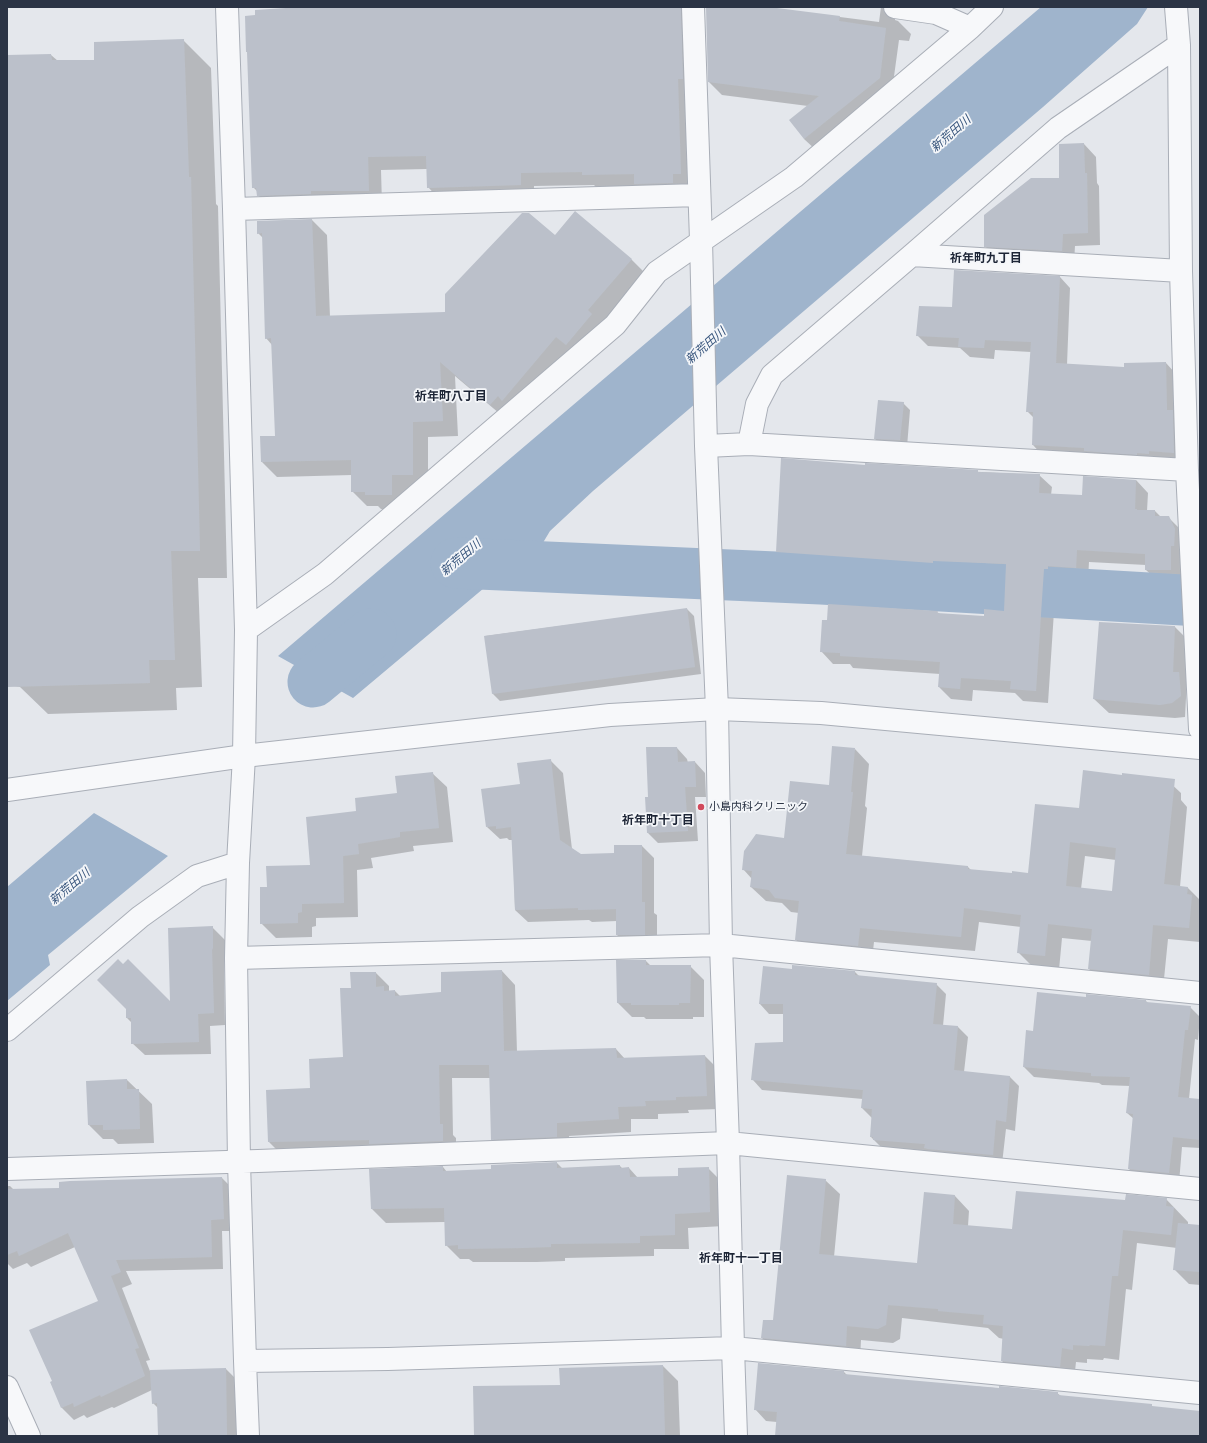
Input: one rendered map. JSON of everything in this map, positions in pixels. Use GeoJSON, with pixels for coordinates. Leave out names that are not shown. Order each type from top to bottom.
{"type":"FeatureCollection","features":[{"type":"Feature","properties":{"kind":"street"},"geometry":{"type":"LineString","coordinates":[[227,7],[246,630],[244,756],[238,863],[236,958],[239,1162],[248,1436]]}},
{"type":"Feature","properties":{"kind":"street"},"geometry":{"type":"LineString","coordinates":[[693,7],[706,442],[717,709],[721,945],[728,1143],[732,1348],[736,1436]]}},
{"type":"Feature","properties":{"kind":"street"},"geometry":{"type":"LineString","coordinates":[[895,7],[936,13],[970,28]]}},
{"type":"Feature","properties":{"kind":"street"},"geometry":{"type":"LineString","coordinates":[[246,630],[325,574],[616,325],[657,272],[701,240],[794,177],[970,28],[992,7]]}},
{"type":"Feature","properties":{"kind":"street"},"geometry":{"type":"LineString","coordinates":[[1182,12],[1180,45],[1181,271],[1187,470],[1195,582],[1194,619],[1200,729]]}},
{"type":"Feature","properties":{"kind":"street"},"geometry":{"type":"LineString","coordinates":[[749,444],[757,404],[772,375],[1058,128],[1180,45]]}},
{"type":"Feature","properties":{"kind":"street"},"geometry":{"type":"LineString","coordinates":[[234,208],[699,195]]}},
{"type":"Feature","properties":{"kind":"street"},"geometry":{"type":"LineString","coordinates":[[912,255],[1181,271]]}},
{"type":"Feature","properties":{"kind":"street"},"geometry":{"type":"LineString","coordinates":[[706,442],[1187,470]]}},
{"type":"Feature","properties":{"kind":"street"},"geometry":{"type":"LineString","coordinates":[[7,790],[244,756],[610,715],[717,709],[821,713],[1200,748]]}},
{"type":"Feature","properties":{"kind":"street"},"geometry":{"type":"LineString","coordinates":[[7,1030],[140,917],[197,876],[238,863]]}},
{"type":"Feature","properties":{"kind":"street"},"geometry":{"type":"LineString","coordinates":[[236,958],[721,945],[1200,993]]}},
{"type":"Feature","properties":{"kind":"street"},"geometry":{"type":"LineString","coordinates":[[7,1169],[239,1162],[728,1143],[1200,1189]]}},
{"type":"Feature","properties":{"kind":"street"},"geometry":{"type":"LineString","coordinates":[[245,1361],[388,1359],[732,1348],[1200,1393]]}},
{"type":"Feature","properties":{"kind":"street"},"geometry":{"type":"LineString","coordinates":[[7,1387],[29,1436]]}},
{"type":"Feature","properties":{"kind":"water"},"geometry":{"type":"Polygon","coordinates":[[[1041,7],[1148,7],[1137,24],[1043,107],[593,491],[550,531],[541,546],[511,578],[490,583],[353,698],[278,656],[1041,7]]]}},
{"type":"Feature","properties":{"kind":"water"},"geometry":{"type":"Polygon","coordinates":[[[94,813],[168,856],[48,955],[50,965],[7,1001],[7,887],[94,813]]]}},
{"type":"Feature","properties":{"kind":"building"},"geometry":{"type":"Polygon","coordinates":[[[301,7],[681,7],[683,79],[678,79],[681,174],[673,174],[673,183],[634,184],[634,174],[582,175],[582,172],[521,173],[521,185],[427,188],[426,156],[368,157],[369,191],[311,191],[311,194],[257,196],[256,188],[252,188],[245,16],[255,15],[255,10],[301,7]]]}},
{"type":"Feature","properties":{"kind":"building"},"geometry":{"type":"Polygon","coordinates":[[[706,7],[769,7],[840,16],[839,21],[886,28],[880,78],[804,139],[789,120],[819,96],[708,82],[706,7]]]}},
{"type":"Feature","properties":{"kind":"building"},"geometry":{"type":"Polygon","coordinates":[[[184,39],[189,177],[191,177],[200,551],[171,551],[175,660],[149,660],[150,683],[7,687],[7,55],[51,54],[52,60],[94,60],[94,42],[184,39]]]}},
{"type":"Feature","properties":{"kind":"building"},"geometry":{"type":"Polygon","coordinates":[[[1084,143],[1085,173],[1087,173],[1088,233],[1063,234],[1062,251],[984,247],[984,215],[1031,178],[1059,178],[1059,144],[1084,143]]]}},
{"type":"Feature","properties":{"kind":"building"},"geometry":{"type":"Polygon","coordinates":[[[575,211],[632,259],[588,310],[592,314],[566,345],[556,337],[502,401],[498,396],[490,405],[440,362],[443,421],[413,422],[413,475],[392,475],[392,495],[365,495],[365,492],[351,492],[351,460],[261,462],[260,436],[275,436],[271,338],[265,339],[262,233],[257,234],[257,221],[312,219],[316,316],[445,312],[445,294],[522,213],[529,213],[555,235],[575,211]]]}},
{"type":"Feature","properties":{"kind":"building"},"geometry":{"type":"Polygon","coordinates":[[[954,270],[1060,276],[1056,363],[1124,367],[1124,363],[1166,362],[1167,410],[1173,410],[1174,453],[1149,451],[1149,454],[1137,453],[1137,455],[1084,451],[1084,448],[1032,445],[1033,412],[1026,412],[1031,342],[985,340],[984,348],[958,347],[959,338],[916,336],[919,306],[952,307],[954,270]]]}},
{"type":"Feature","properties":{"kind":"building"},"geometry":{"type":"Polygon","coordinates":[[[878,400],[904,402],[900,440],[874,439],[878,400]]]}},
{"type":"Feature","properties":{"kind":"building"},"geometry":{"type":"Polygon","coordinates":[[[781,458],[865,465],[865,463],[978,470],[978,472],[1040,474],[1039,493],[1082,495],[1083,476],[1136,480],[1135,509],[1155,510],[1155,516],[1169,516],[1175,529],[1174,546],[1171,546],[1171,570],[1145,570],[1145,554],[1077,550],[1076,568],[1048,566],[1048,569],[1044,569],[1036,691],[1010,689],[1011,681],[961,678],[960,689],[938,687],[940,662],[840,656],[840,653],[820,652],[822,620],[827,620],[828,604],[938,611],[937,613],[984,616],[984,609],[1004,611],[1006,564],[933,561],[933,563],[776,552],[781,458]]]}},
{"type":"Feature","properties":{"kind":"building"},"geometry":{"type":"Polygon","coordinates":[[[687,608],[695,667],[492,694],[484,636],[687,608]]]}},
{"type":"Feature","properties":{"kind":"building"},"geometry":{"type":"Polygon","coordinates":[[[1099,622],[1175,626],[1173,672],[1179,672],[1181,696],[1172,703],[1160,705],[1093,699],[1099,622]]]}},
{"type":"Feature","properties":{"kind":"building"},"geometry":{"type":"Polygon","coordinates":[[[832,746],[855,748],[851,792],[853,792],[846,854],[968,866],[968,869],[1028,873],[1035,804],[1079,808],[1083,770],[1175,779],[1164,884],[1188,887],[1187,894],[1192,895],[1189,928],[1153,925],[1149,975],[1088,969],[1092,929],[1048,924],[1045,956],[1017,953],[1021,915],[964,908],[961,937],[860,928],[858,946],[795,940],[799,901],[775,898],[769,890],[750,887],[752,871],[742,870],[744,851],[756,834],[784,838],[790,781],[829,785],[832,746]],[[1070,842],[1066,886],[1112,891],[1116,848],[1070,842]]]}},
{"type":"Feature","properties":{"kind":"building"},"geometry":{"type":"Polygon","coordinates":[[[646,747],[677,747],[678,762],[695,761],[696,787],[685,787],[688,831],[647,833],[645,797],[648,797],[646,747]]]}},
{"type":"Feature","properties":{"kind":"building"},"geometry":{"type":"Polygon","coordinates":[[[551,759],[560,840],[581,854],[614,853],[614,845],[642,845],[642,902],[645,902],[645,935],[616,935],[616,909],[578,910],[578,908],[515,910],[511,827],[496,829],[496,826],[486,827],[481,789],[520,784],[517,763],[551,759]]]}},
{"type":"Feature","properties":{"kind":"building"},"geometry":{"type":"Polygon","coordinates":[[[433,772],[439,828],[400,832],[400,837],[358,844],[359,854],[343,856],[344,903],[302,904],[302,912],[298,913],[298,923],[260,924],[260,887],[267,887],[266,866],[310,865],[306,817],[356,811],[355,798],[397,793],[395,776],[433,772]]]}},
{"type":"Feature","properties":{"kind":"building"},"geometry":{"type":"Polygon","coordinates":[[[213,926],[212,950],[214,1013],[198,1014],[199,1042],[131,1044],[131,1018],[126,1018],[126,1009],[97,980],[118,959],[123,964],[128,959],[170,1001],[168,928],[213,926]]]}},
{"type":"Feature","properties":{"kind":"building"},"geometry":{"type":"Polygon","coordinates":[[[616,960],[646,960],[646,965],[691,965],[690,1003],[679,1003],[679,1005],[631,1005],[631,1003],[617,1003],[616,960]]]}},
{"type":"Feature","properties":{"kind":"building"},"geometry":{"type":"Polygon","coordinates":[[[792,965],[855,971],[855,975],[937,983],[933,1024],[958,1026],[954,1070],[1010,1076],[1006,1122],[996,1120],[993,1155],[928,1149],[924,1148],[925,1144],[873,1140],[873,1137],[870,1137],[872,1109],[861,1108],[863,1090],[751,1080],[755,1043],[783,1042],[783,1004],[759,1004],[763,966],[792,969],[792,965]]]}},
{"type":"Feature","properties":{"kind":"building"},"geometry":{"type":"Polygon","coordinates":[[[502,970],[504,1051],[616,1048],[617,1058],[705,1055],[707,1096],[676,1097],[676,1100],[645,1101],[646,1106],[618,1107],[619,1119],[557,1123],[557,1137],[491,1140],[489,1065],[439,1065],[440,1124],[443,1124],[443,1141],[369,1144],[369,1140],[268,1142],[266,1090],[310,1088],[309,1059],[343,1057],[340,988],[351,988],[350,972],[376,972],[376,987],[384,986],[384,991],[395,990],[395,996],[441,992],[441,972],[502,970]]]}},
{"type":"Feature","properties":{"kind":"building"},"geometry":{"type":"Polygon","coordinates":[[[1037,992],[1086,997],[1086,994],[1191,1006],[1188,1030],[1185,1030],[1178,1097],[1200,1099],[1200,1140],[1173,1137],[1169,1173],[1128,1169],[1133,1114],[1126,1113],[1130,1077],[1091,1076],[1091,1073],[1023,1067],[1026,1030],[1033,1031],[1037,992]]]}},
{"type":"Feature","properties":{"kind":"building"},"geometry":{"type":"Polygon","coordinates":[[[127,1079],[127,1089],[139,1089],[140,1129],[103,1130],[103,1125],[88,1125],[86,1081],[127,1079]]]}},
{"type":"Feature","properties":{"kind":"building"},"geometry":{"type":"Polygon","coordinates":[[[557,1162],[557,1168],[620,1165],[620,1168],[629,1167],[630,1177],[678,1176],[678,1168],[709,1167],[710,1212],[675,1214],[675,1235],[640,1236],[640,1243],[551,1244],[551,1247],[458,1249],[458,1245],[445,1246],[444,1208],[371,1209],[369,1169],[443,1166],[443,1171],[491,1169],[491,1165],[557,1162]]]}},
{"type":"Feature","properties":{"kind":"building"},"geometry":{"type":"Polygon","coordinates":[[[787,1175],[826,1179],[819,1254],[917,1263],[924,1192],[955,1195],[953,1224],[1012,1229],[1016,1191],[1125,1200],[1126,1194],[1167,1198],[1166,1206],[1174,1207],[1171,1235],[1123,1230],[1118,1276],[1112,1276],[1105,1346],[1073,1345],[1073,1350],[1062,1348],[1060,1367],[1001,1361],[1003,1326],[983,1324],[984,1315],[938,1311],[938,1309],[888,1305],[886,1325],[878,1329],[847,1326],[846,1346],[761,1338],[763,1320],[773,1320],[787,1175]]]}},
{"type":"Feature","properties":{"kind":"building"},"geometry":{"type":"Polygon","coordinates":[[[222,1177],[224,1219],[211,1220],[212,1257],[116,1260],[121,1272],[111,1276],[139,1348],[135,1349],[145,1376],[101,1397],[100,1395],[74,1407],[73,1403],[61,1408],[50,1382],[52,1381],[29,1330],[98,1301],[68,1233],[19,1256],[17,1251],[7,1255],[7,1189],[59,1188],[59,1182],[70,1181],[222,1177]]]}},
{"type":"Feature","properties":{"kind":"building"},"geometry":{"type":"Polygon","coordinates":[[[1178,1223],[1200,1225],[1200,1272],[1173,1270],[1178,1223]]]}},
{"type":"Feature","properties":{"kind":"building"},"geometry":{"type":"Polygon","coordinates":[[[758,1363],[844,1371],[844,1374],[1058,1392],[1058,1395],[1152,1404],[1152,1406],[1200,1411],[1200,1436],[775,1436],[777,1412],[754,1410],[758,1363]]]}},
{"type":"Feature","properties":{"kind":"building"},"geometry":{"type":"Polygon","coordinates":[[[663,1365],[665,1436],[474,1436],[473,1386],[560,1385],[559,1368],[663,1365]]]}},
{"type":"Feature","properties":{"kind":"building"},"geometry":{"type":"Polygon","coordinates":[[[226,1368],[227,1436],[158,1436],[157,1403],[152,1404],[150,1370],[226,1368]]]}},
{"type":"Feature","properties":{"kind":"waterway"},"geometry":{"type":"LineString","coordinates":[[456,563],[821,579],[1200,601]]}},
{"type":"Feature","properties":{"kind":"waterway","name":"新荒田川"},"geometry":{"type":"LineString","coordinates":[[313,682],[371,634]]}},
{"type":"Feature","properties":{"kind":"place","name":"小島内科クリニック"},"geometry":{"type":"Point","coordinates":[701,807]}},
{"type":"Feature","properties":{"kind":"district","name":"祈年町九丁目"},"geometry":{"type":"Point","coordinates":[986,259]}},
{"type":"Feature","properties":{"kind":"district","name":"祈年町八丁目"},"geometry":{"type":"Point","coordinates":[451,397]}},
{"type":"Feature","properties":{"kind":"district","name":"祈年町十丁目"},"geometry":{"type":"Point","coordinates":[658,821]}},
{"type":"Feature","properties":{"kind":"district","name":"祈年町十一丁目"},"geometry":{"type":"Point","coordinates":[741,1259]}}]}
